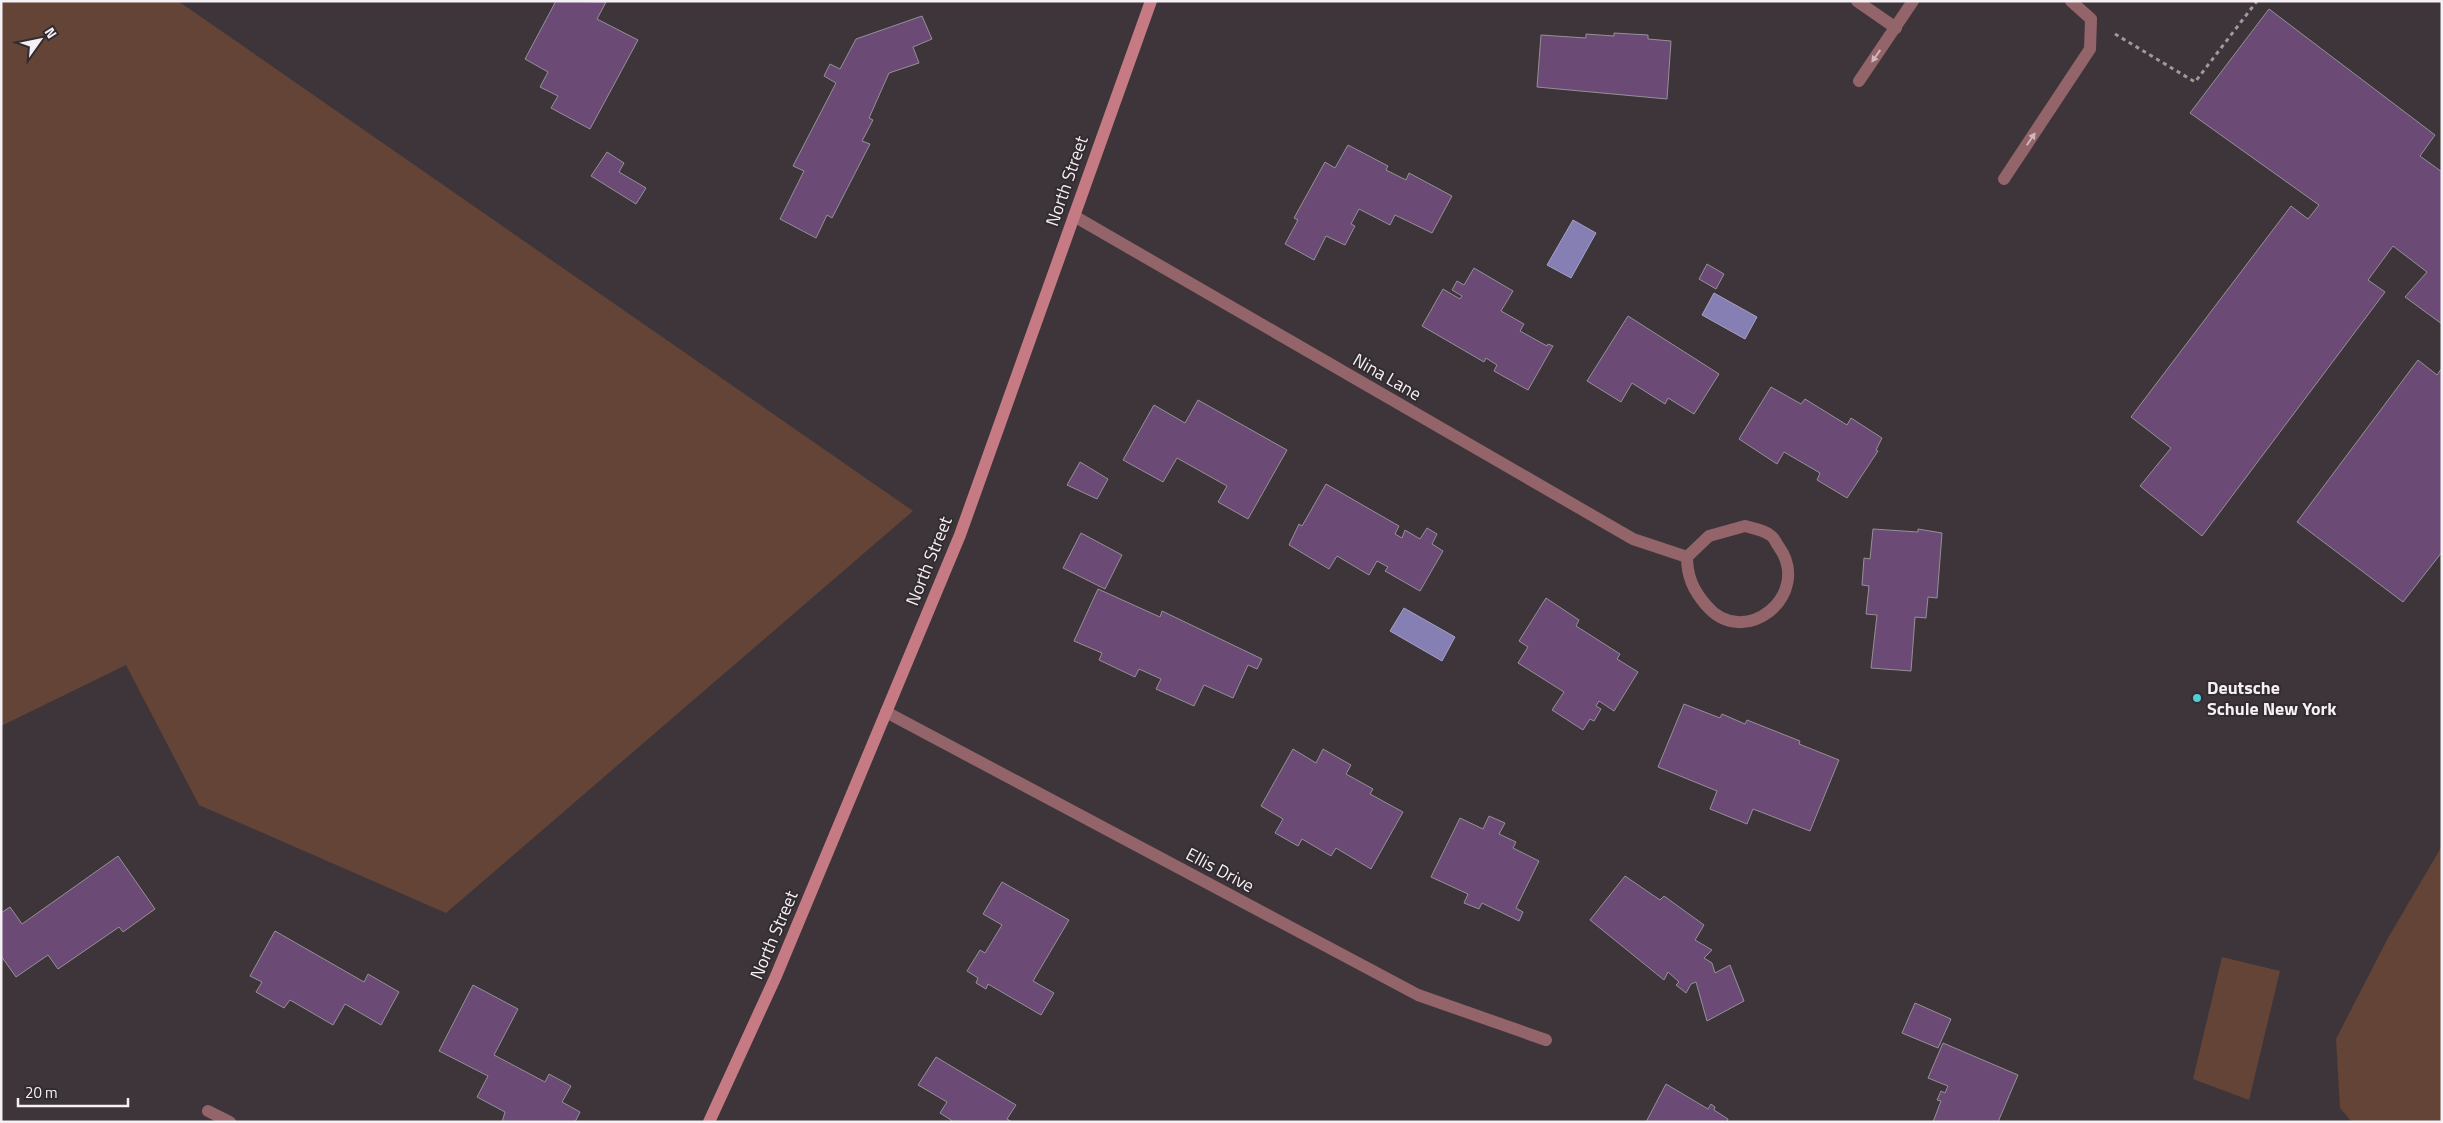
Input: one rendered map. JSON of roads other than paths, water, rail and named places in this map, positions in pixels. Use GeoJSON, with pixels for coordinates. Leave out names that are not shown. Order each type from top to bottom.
{"type":"FeatureCollection","features":[{"type":"Feature","properties":{"kind":"main road","name":"North Street"},"geometry":{"type":"LineString","coordinates":[[709,1122],[776,976],[960,534],[1151,1]]}},
{"type":"Feature","properties":{"kind":"street"},"geometry":{"type":"LineString","coordinates":[[1857,1],[1896,28]]}},
{"type":"Feature","properties":{"kind":"street"},"geometry":{"type":"LineString","coordinates":[[1859,81],[1913,1]]}},
{"type":"Feature","properties":{"kind":"street"},"geometry":{"type":"LineString","coordinates":[[2004,179],[2090,49],[2091,19],[2071,1]]}},
{"type":"Feature","properties":{"kind":"street","name":"Nina Lane"},"geometry":{"type":"LineString","coordinates":[[1074,216],[1633,539],[1687,557]]}},
{"type":"Feature","properties":{"kind":"street"},"geometry":{"type":"LineString","coordinates":[[1745,526],[1770,535],[1786,556],[1788,585],[1778,604],[1758,618],[1738,624],[1714,615],[1698,596],[1687,574],[1687,557],[1709,536],[1745,526]]}},
{"type":"Feature","properties":{"kind":"street","name":"Ellis Drive"},"geometry":{"type":"LineString","coordinates":[[886,712],[1418,995],[1546,1040]]}},
{"type":"Feature","properties":{"kind":"street"},"geometry":{"type":"LineString","coordinates":[[208,1111],[230,1122]]}},
{"type":"Feature","properties":{"kind":"place","name":"Deutsche Schule New York"},"geometry":{"type":"Point","coordinates":[2197,698]}}]}
